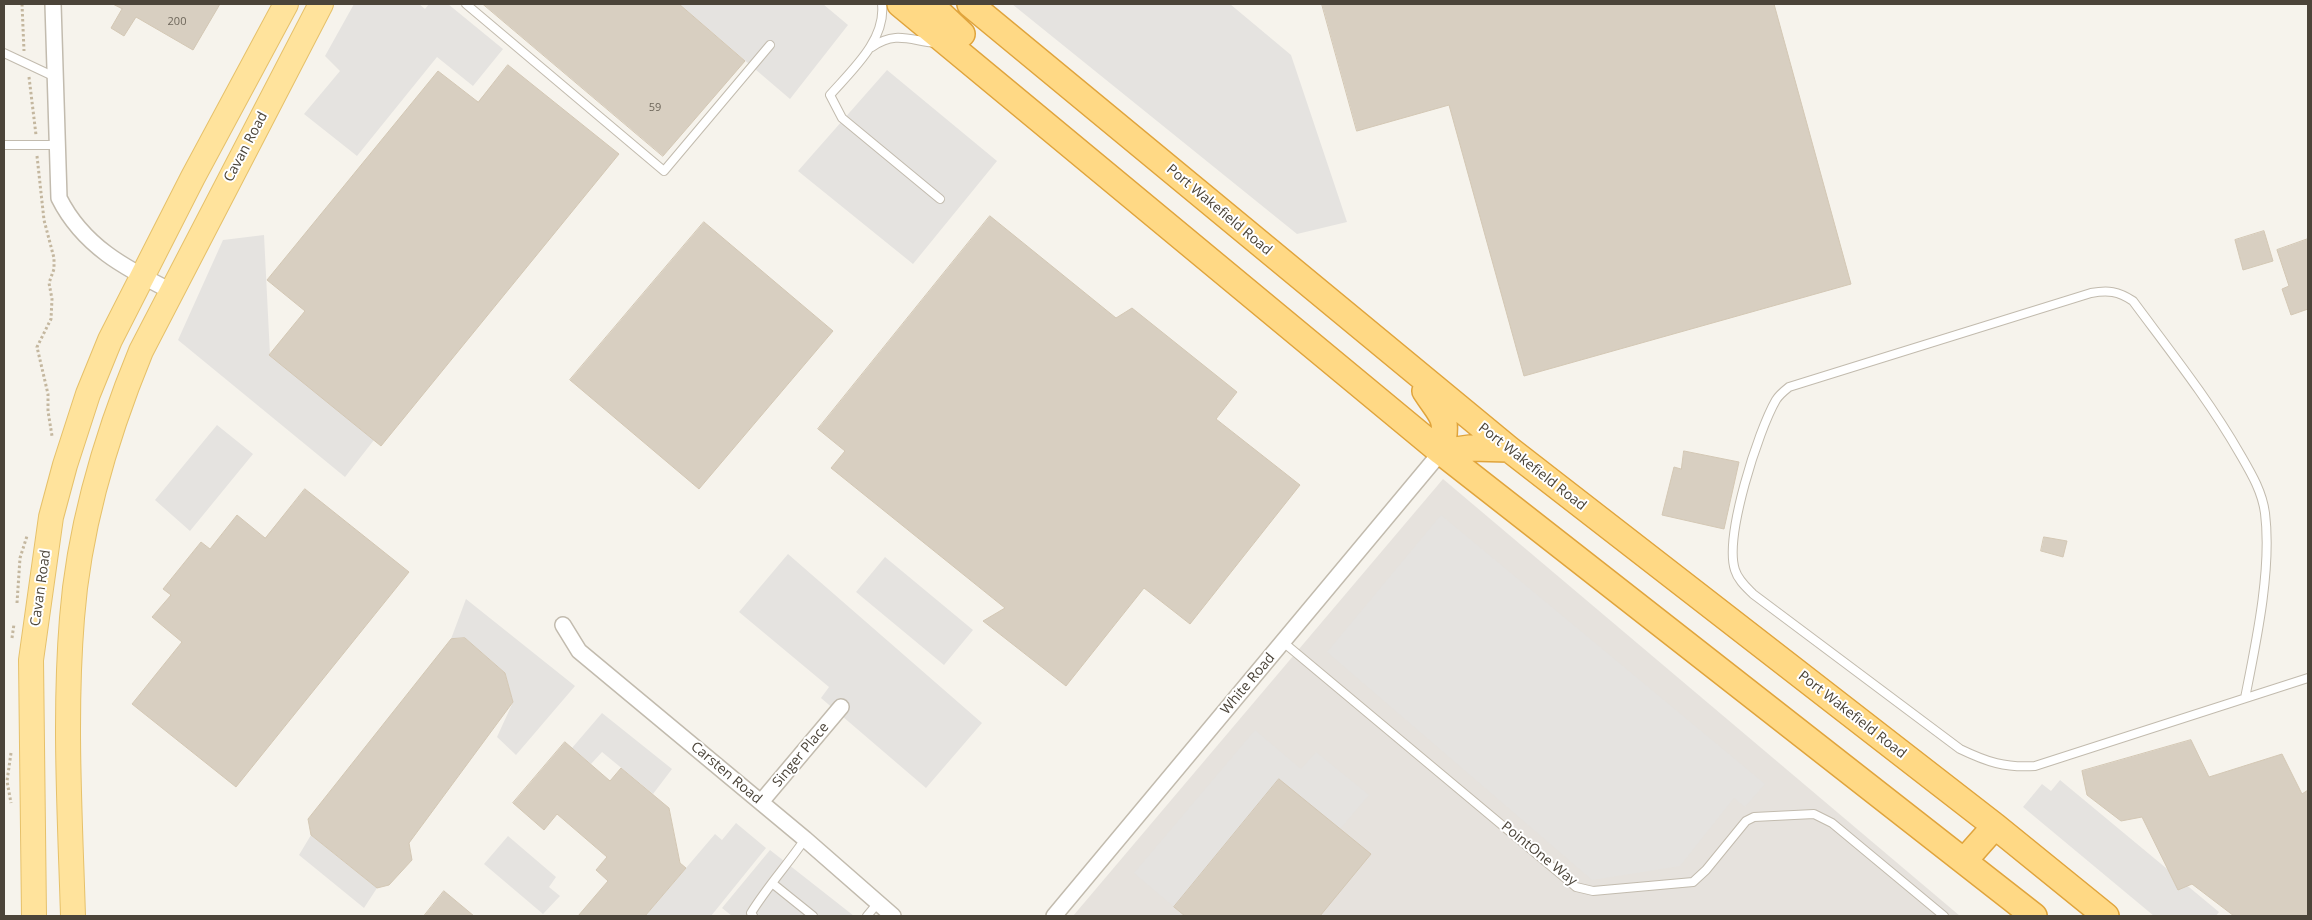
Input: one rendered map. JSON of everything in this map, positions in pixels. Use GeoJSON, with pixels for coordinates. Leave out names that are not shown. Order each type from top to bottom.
{"type":"FeatureCollection","features":[{"type":"Feature","properties":{"kind":"highway"},"geometry":{"type":"LineString","coordinates":[[900,4],[1441,452],[2034,916]]}},
{"type":"Feature","properties":{"kind":"highway"},"geometry":{"type":"LineString","coordinates":[[930,4],[964,36],[976,66]]}},
{"type":"Feature","properties":{"kind":"highway","name":"Port Wakefield Road"},"geometry":{"type":"LineString","coordinates":[[970,4],[1509,449],[1995,826],[2106,916]]}},
{"type":"Feature","properties":{"kind":"highway"},"geometry":{"type":"LineString","coordinates":[[1413,370],[1443,417],[1446,430],[1441,452]]}},
{"type":"Feature","properties":{"kind":"highway"},"geometry":{"type":"LineString","coordinates":[[1441,452],[1470,448],[1509,449]]}},
{"type":"Feature","properties":{"kind":"highway"},"geometry":{"type":"LineString","coordinates":[[1964,861],[1995,826]]}},
{"type":"Feature","properties":{"kind":"main road","name":"Cavan Road"},"geometry":{"type":"LineString","coordinates":[[34,916],[31,660],[51,517],[65,465],[88,394],[110,340],[286,4]]}},
{"type":"Feature","properties":{"kind":"main road","name":"Cavan Road"},"geometry":{"type":"LineString","coordinates":[[73,916],[68,680],[77,573],[101,464],[119,404],[141,352],[321,4]]}},
{"type":"Feature","properties":{"kind":"main road"},"geometry":{"type":"LineString","coordinates":[[32,859],[71,858]]}},
{"type":"Feature","properties":{"kind":"street"},"geometry":{"type":"LineString","coordinates":[[53,4],[58,187],[60,198],[66,212],[84,234],[105,254],[122,266],[171,291]]}},
{"type":"Feature","properties":{"kind":"street","name":"White Road"},"geometry":{"type":"LineString","coordinates":[[1054,916],[1441,452]]}},
{"type":"Feature","properties":{"kind":"street","name":"Carsten Road"},"geometry":{"type":"LineString","coordinates":[[563,625],[579,651],[805,838],[877,904],[893,916]]}},
{"type":"Feature","properties":{"kind":"street","name":"Singer Place"},"geometry":{"type":"LineString","coordinates":[[761,802],[841,707]]}},
{"type":"Feature","properties":{"kind":"lane"},"geometry":{"type":"LineString","coordinates":[[466,4],[664,170],[770,44]]}},
{"type":"Feature","properties":{"kind":"lane"},"geometry":{"type":"LineString","coordinates":[[870,48],[880,28],[882,4]]}},
{"type":"Feature","properties":{"kind":"lane"},"geometry":{"type":"LineString","coordinates":[[940,199],[842,118],[830,95],[870,48],[881,40],[903,37],[932,43],[950,44]]}},
{"type":"Feature","properties":{"kind":"lane"},"geometry":{"type":"LineString","coordinates":[[4,53],[55,76]]}},
{"type":"Feature","properties":{"kind":"lane"},"geometry":{"type":"LineString","coordinates":[[4,145],[57,145]]}},
{"type":"Feature","properties":{"kind":"lane"},"geometry":{"type":"LineString","coordinates":[[2245,698],[2258,634],[2266,550],[2265,512],[2257,484],[2222,422],[2133,301],[2120,293],[2106,291],[2091,293],[1789,387],[1776,400],[1749,468],[1740,501],[1733,554],[1735,570],[1740,581],[1753,594],[1960,749],[1995,764],[2014,768],[2035,766],[2308,678]]}},
{"type":"Feature","properties":{"kind":"lane","name":"PointOne Way"},"geometry":{"type":"LineString","coordinates":[[1283,642],[1576,887],[1593,891],[1693,882],[1706,870],[1746,822],[1760,816],[1814,814],[1832,823],[1944,916]]}},
{"type":"Feature","properties":{"kind":"lane"},"geometry":{"type":"LineString","coordinates":[[752,916],[751,914],[772,883],[805,838]]}},
{"type":"Feature","properties":{"kind":"lane"},"geometry":{"type":"LineString","coordinates":[[772,883],[812,916]]}},
{"type":"Feature","properties":{"kind":"lane"},"geometry":{"type":"LineString","coordinates":[[867,916],[877,904]]}},
{"type":"Feature","properties":{"kind":"path"},"geometry":{"type":"LineString","coordinates":[[22,4],[25,62],[32,90],[44,220],[54,258],[54,269],[49,283],[52,299],[52,319],[38,347],[48,394],[48,412],[52,438]]}},
{"type":"Feature","properties":{"kind":"path"},"geometry":{"type":"LineString","coordinates":[[17,605],[20,558],[29,532]]}},
{"type":"Feature","properties":{"kind":"path"},"geometry":{"type":"LineString","coordinates":[[13,646],[12,632],[15,621]]}},
{"type":"Feature","properties":{"kind":"path"},"geometry":{"type":"LineString","coordinates":[[11,751],[7,781],[12,812]]}},
{"type":"Feature","properties":{"kind":"shaded area"},"geometry":{"type":"Polygon","coordinates":[[[354,4],[419,4],[425,9],[429,4],[448,4],[503,49],[473,86],[437,57],[357,156],[304,114],[340,71],[325,56],[354,4]]]}},
{"type":"Feature","properties":{"kind":"shaded area"},"geometry":{"type":"Polygon","coordinates":[[[679,4],[823,4],[848,25],[790,99],[679,4]]]}},
{"type":"Feature","properties":{"kind":"shaded area"},"geometry":{"type":"Polygon","coordinates":[[[1012,4],[1230,4],[1291,55],[1347,222],[1297,234],[1012,4]]]}},
{"type":"Feature","properties":{"kind":"shaded area"},"geometry":{"type":"Polygon","coordinates":[[[887,70],[997,161],[913,264],[798,171],[887,70]]]}},
{"type":"Feature","properties":{"kind":"shaded area"},"geometry":{"type":"Polygon","coordinates":[[[264,235],[270,355],[374,440],[345,477],[178,340],[223,240],[264,235]]]}},
{"type":"Feature","properties":{"kind":"shaded area"},"geometry":{"type":"Polygon","coordinates":[[[217,425],[253,454],[190,531],[155,500],[217,425]]]}},
{"type":"Feature","properties":{"kind":"shaded area"},"geometry":{"type":"Polygon","coordinates":[[[1443,479],[1960,916],[1073,916],[1443,479]]]}},
{"type":"Feature","properties":{"kind":"shaded area"},"geometry":{"type":"Polygon","coordinates":[[[1441,515],[1765,784],[1745,807],[1734,798],[1680,866],[1592,880],[1327,652],[1441,515]]]}},
{"type":"Feature","properties":{"kind":"shaded area"},"geometry":{"type":"Polygon","coordinates":[[[788,554],[982,723],[926,788],[821,698],[829,687],[739,612],[788,554]]]}},
{"type":"Feature","properties":{"kind":"shaded area"},"geometry":{"type":"Polygon","coordinates":[[[885,557],[973,630],[944,665],[856,592],[885,557]]]}},
{"type":"Feature","properties":{"kind":"shaded area"},"geometry":{"type":"Polygon","coordinates":[[[466,599],[575,686],[516,755],[497,737],[513,702],[505,673],[465,638],[451,639],[466,599]]]}},
{"type":"Feature","properties":{"kind":"shaded area"},"geometry":{"type":"Polygon","coordinates":[[[602,713],[672,769],[653,794],[602,752],[591,764],[572,748],[602,713]]]}},
{"type":"Feature","properties":{"kind":"shaded area"},"geometry":{"type":"Polygon","coordinates":[[[1255,730],[1301,769],[1316,752],[1369,795],[1340,829],[1279,780],[1174,907],[1134,873],[1255,730]]]}},
{"type":"Feature","properties":{"kind":"shaded area"},"geometry":{"type":"Polygon","coordinates":[[[2060,780],[2219,912],[2216,916],[2154,916],[2023,807],[2042,784],[2051,791],[2060,780]]]}},
{"type":"Feature","properties":{"kind":"shaded area"},"geometry":{"type":"Polygon","coordinates":[[[736,823],[766,848],[711,916],[645,916],[715,834],[722,840],[736,823]]]}},
{"type":"Feature","properties":{"kind":"shaded area"},"geometry":{"type":"Polygon","coordinates":[[[311,835],[377,888],[364,908],[299,855],[311,835]]]}},
{"type":"Feature","properties":{"kind":"shaded area"},"geometry":{"type":"Polygon","coordinates":[[[508,836],[556,877],[549,887],[560,896],[543,914],[484,864],[508,836]]]}},
{"type":"Feature","properties":{"kind":"shaded area"},"geometry":{"type":"Polygon","coordinates":[[[770,850],[854,916],[732,916],[722,908],[770,850]]]}},
{"type":"Feature","properties":{"kind":"building"},"geometry":{"type":"Polygon","coordinates":[[[113,4],[220,4],[193,50],[136,17],[124,36],[111,28],[122,9],[113,4]]]}},
{"type":"Feature","properties":{"kind":"building"},"geometry":{"type":"Polygon","coordinates":[[[483,4],[679,4],[745,61],[663,156],[483,4]]]}},
{"type":"Feature","properties":{"kind":"building"},"geometry":{"type":"Polygon","coordinates":[[[1322,4],[1774,4],[1851,284],[1524,376],[1449,105],[1357,131],[1322,4]]]}},
{"type":"Feature","properties":{"kind":"building"},"geometry":{"type":"Polygon","coordinates":[[[508,65],[619,154],[381,446],[269,355],[305,311],[267,280],[438,71],[478,102],[508,65]]]}},
{"type":"Feature","properties":{"kind":"building"},"geometry":{"type":"Polygon","coordinates":[[[990,216],[1116,318],[1132,308],[1237,392],[1216,419],[1300,485],[1190,624],[1144,588],[1066,686],[983,621],[1005,608],[831,468],[845,451],[818,429],[990,216]]]}},
{"type":"Feature","properties":{"kind":"building"},"geometry":{"type":"Polygon","coordinates":[[[704,222],[833,331],[699,489],[570,380],[704,222]]]}},
{"type":"Feature","properties":{"kind":"building"},"geometry":{"type":"Polygon","coordinates":[[[2264,231],[2273,261],[2243,270],[2235,240],[2264,231]]]}},
{"type":"Feature","properties":{"kind":"building"},"geometry":{"type":"Polygon","coordinates":[[[2308,239],[2308,309],[2291,315],[2282,289],[2289,286],[2277,250],[2308,239]]]}},
{"type":"Feature","properties":{"kind":"building"},"geometry":{"type":"Polygon","coordinates":[[[1684,451],[1739,462],[1724,529],[1662,515],[1674,467],[1681,469],[1684,451]]]}},
{"type":"Feature","properties":{"kind":"building"},"geometry":{"type":"Polygon","coordinates":[[[305,489],[409,572],[236,787],[132,704],[182,642],[152,617],[171,595],[163,589],[201,542],[210,549],[237,515],[265,538],[305,489]]]}},
{"type":"Feature","properties":{"kind":"building"},"geometry":{"type":"Polygon","coordinates":[[[2044,537],[2067,541],[2063,557],[2041,551],[2044,537]]]}},
{"type":"Feature","properties":{"kind":"building"},"geometry":{"type":"Polygon","coordinates":[[[465,638],[505,673],[513,702],[409,843],[412,860],[389,885],[377,888],[311,835],[308,819],[451,639],[465,638]]]}},
{"type":"Feature","properties":{"kind":"building"},"geometry":{"type":"Polygon","coordinates":[[[2191,740],[2209,777],[2282,754],[2302,794],[2308,790],[2308,916],[2234,916],[2192,884],[2178,890],[2142,817],[2121,821],[2087,795],[2082,771],[2191,740]]]}},
{"type":"Feature","properties":{"kind":"building"},"geometry":{"type":"Polygon","coordinates":[[[565,742],[610,781],[621,768],[669,808],[680,863],[686,868],[645,916],[578,916],[608,881],[596,870],[607,857],[557,814],[544,830],[513,803],[565,742]]]}},
{"type":"Feature","properties":{"kind":"building"},"geometry":{"type":"Polygon","coordinates":[[[1279,779],[1371,854],[1320,916],[1185,916],[1174,907],[1279,779]]]}},
{"type":"Feature","properties":{"kind":"building"},"geometry":{"type":"Polygon","coordinates":[[[444,891],[474,916],[424,916],[444,891]]]}}]}
